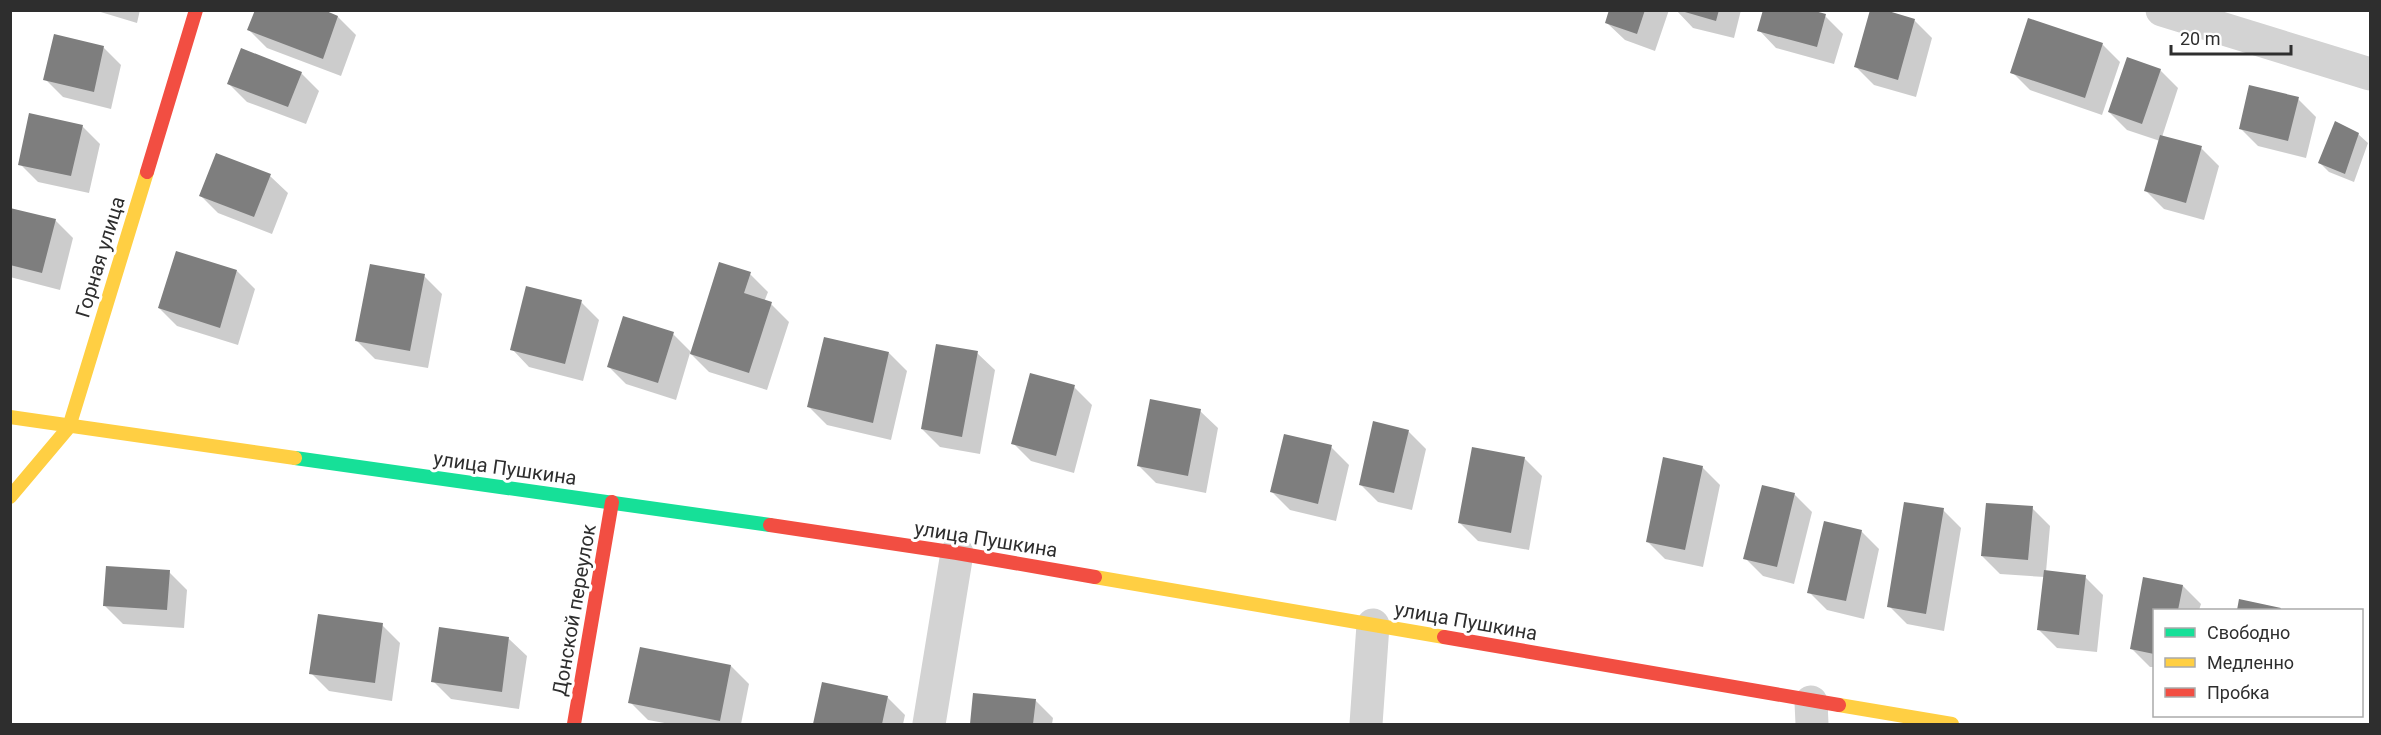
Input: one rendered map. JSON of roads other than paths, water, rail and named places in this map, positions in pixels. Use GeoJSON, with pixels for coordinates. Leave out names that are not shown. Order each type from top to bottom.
{"type":"FeatureCollection","features":[{"type":"Feature","properties":{"kind":"main road","name":"Горная улица"},"geometry":{"type":"LineString","coordinates":[[10,498],[69,427],[196,10]]}},
{"type":"Feature","properties":{"kind":"main road","name":"улица Пушкина"},"geometry":{"type":"LineString","coordinates":[[10,417],[612,502],[957,554],[1373,625],[1811,713],[1952,724]]}},
{"type":"Feature","properties":{"kind":"main road","name":"Донской переулок"},"geometry":{"type":"LineString","coordinates":[[574,724],[612,502]]}},
{"type":"Feature","properties":{"kind":"street"},"geometry":{"type":"LineString","coordinates":[[2162,10],[2370,74]]}},
{"type":"Feature","properties":{"kind":"street"},"geometry":{"type":"LineString","coordinates":[[929,724],[957,554]]}},
{"type":"Feature","properties":{"kind":"street"},"geometry":{"type":"LineString","coordinates":[[1366,724],[1373,625]]}}]}
